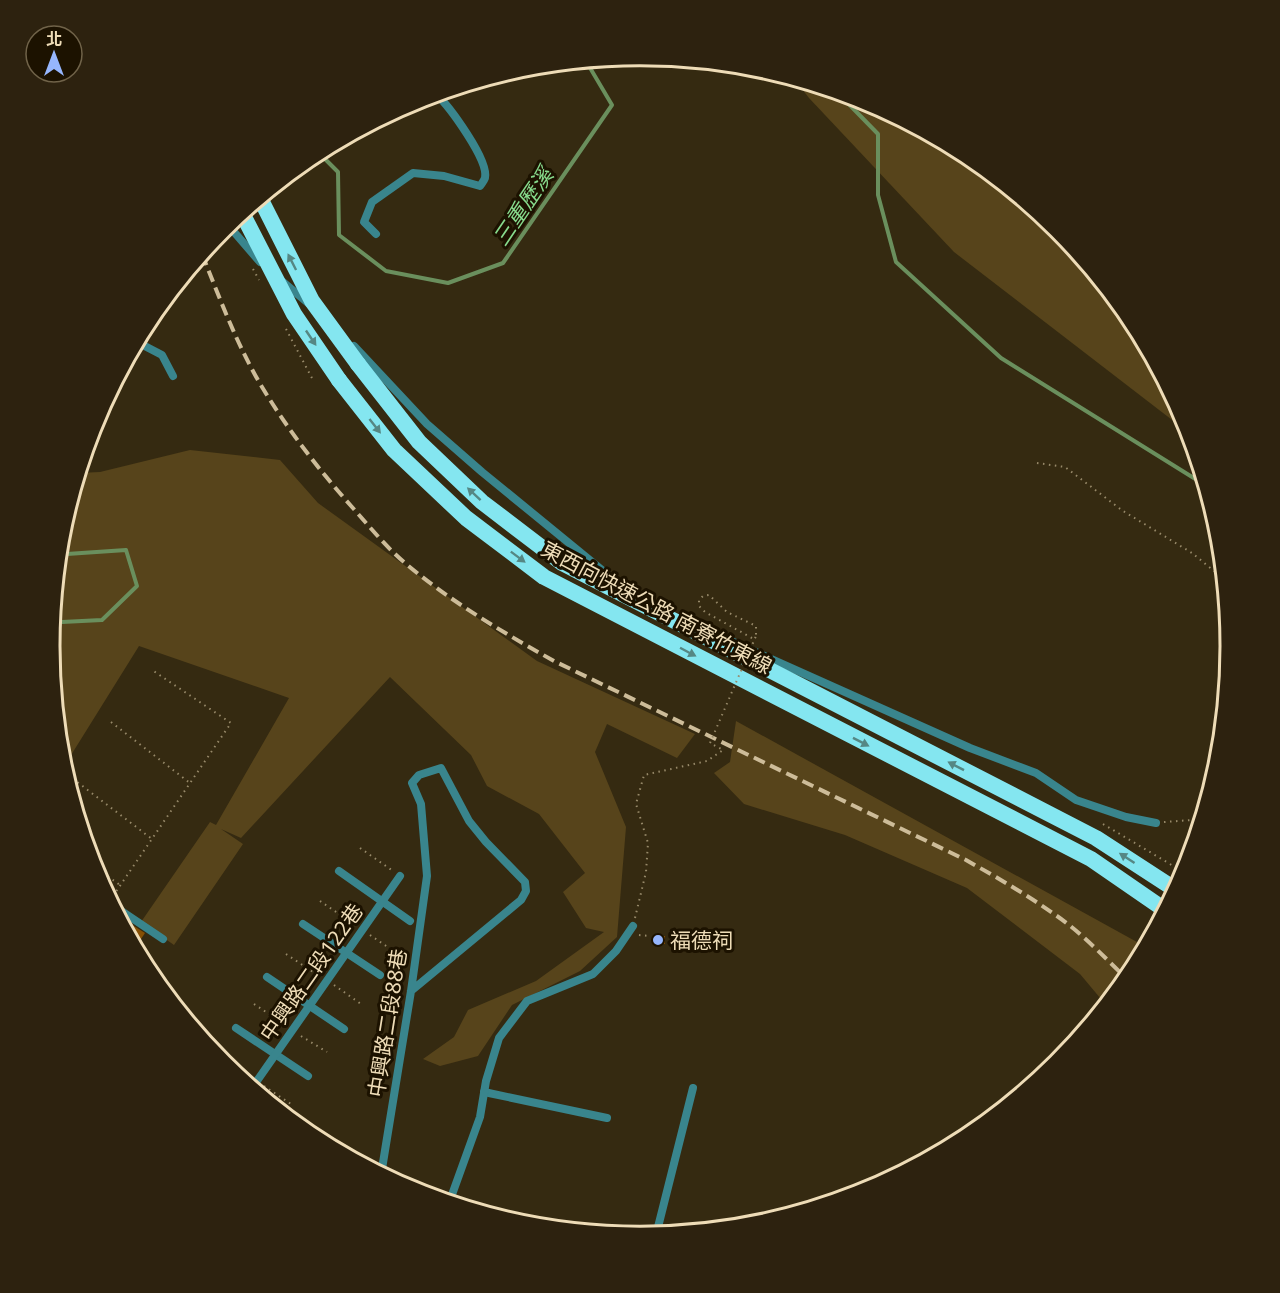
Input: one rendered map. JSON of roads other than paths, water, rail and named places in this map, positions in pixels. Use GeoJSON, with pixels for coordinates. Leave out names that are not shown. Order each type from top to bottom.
{"type":"FeatureCollection","features":[{"type":"Feature","properties":{"kind":"highway","name":"東西向快速公路 南寮竹東線"},"geometry":{"type":"LineString","coordinates":[[264,205],[312,301],[419,442],[482,502],[562,563],[1096,838],[1168,885]]}},
{"type":"Feature","properties":{"kind":"highway","name":"東西向快速公路 南寮竹東線"},"geometry":{"type":"LineString","coordinates":[[246,221],[294,314],[339,380],[394,450],[466,518],[544,577],[1091,859],[1159,905]]}},
{"type":"Feature","properties":{"kind":"lane"},"geometry":{"type":"LineString","coordinates":[[376,234],[364,222],[372,202],[413,173],[444,176],[480,186],[485,178],[481,159],[460,122],[443,101]]}},
{"type":"Feature","properties":{"kind":"lane"},"geometry":{"type":"LineString","coordinates":[[234,232],[266,268],[320,313],[378,370],[427,424],[613,579],[661,607],[737,644],[970,748],[1036,773],[1076,800],[1126,817],[1156,823]]}},
{"type":"Feature","properties":{"kind":"lane"},"geometry":{"type":"LineString","coordinates":[[144,346],[162,355],[173,376]]}},
{"type":"Feature","properties":{"kind":"lane","name":"中興路二段88巷"},"geometry":{"type":"LineString","coordinates":[[382,1167],[427,876],[421,804],[412,783],[419,774],[441,768],[469,821],[525,882],[526,891],[521,900],[411,991]]}},
{"type":"Feature","properties":{"kind":"lane"},"geometry":{"type":"LineString","coordinates":[[339,871],[410,921]]}},
{"type":"Feature","properties":{"kind":"lane","name":"中興路二段122巷"},"geometry":{"type":"LineString","coordinates":[[257,1082],[400,876]]}},
{"type":"Feature","properties":{"kind":"lane"},"geometry":{"type":"LineString","coordinates":[[125,913],[163,939]]}},
{"type":"Feature","properties":{"kind":"lane"},"geometry":{"type":"LineString","coordinates":[[303,924],[380,975]]}},
{"type":"Feature","properties":{"kind":"lane"},"geometry":{"type":"LineString","coordinates":[[452,1195],[480,1117],[484,1092],[499,1038],[527,1001],[593,974],[616,951],[633,927]]}},
{"type":"Feature","properties":{"kind":"lane"},"geometry":{"type":"LineString","coordinates":[[267,977],[344,1029]]}},
{"type":"Feature","properties":{"kind":"lane"},"geometry":{"type":"LineString","coordinates":[[236,1028],[308,1076]]}},
{"type":"Feature","properties":{"kind":"lane"},"geometry":{"type":"LineString","coordinates":[[658,1226],[693,1088]]}},
{"type":"Feature","properties":{"kind":"lane"},"geometry":{"type":"LineString","coordinates":[[484,1092],[607,1118]]}},
{"type":"Feature","properties":{"kind":"waterway","name":"三重歷溪"},"geometry":{"type":"LineString","coordinates":[[325,159],[338,172],[339,235],[386,271],[448,283],[503,263],[612,105],[591,69]]}},
{"type":"Feature","properties":{"kind":"waterway"},"geometry":{"type":"LineString","coordinates":[[852,107],[878,134],[878,195],[896,262],[1001,358],[1195,479]]}},
{"type":"Feature","properties":{"kind":"waterway","name":"三重歷溪"},"geometry":{"type":"LineString","coordinates":[[61,622],[102,620],[137,586],[126,550],[68,554]]}},
{"type":"Feature","properties":{"kind":"railway"},"geometry":{"type":"LineString","coordinates":[[205,263],[245,355],[282,419],[316,464],[371,529],[398,557],[422,577],[477,615],[554,661],[977,866],[1064,921],[1120,972]]}},
{"type":"Feature","properties":{"kind":"place","name":"福德祠"},"geometry":{"type":"Point","coordinates":[658,940]}}]}
